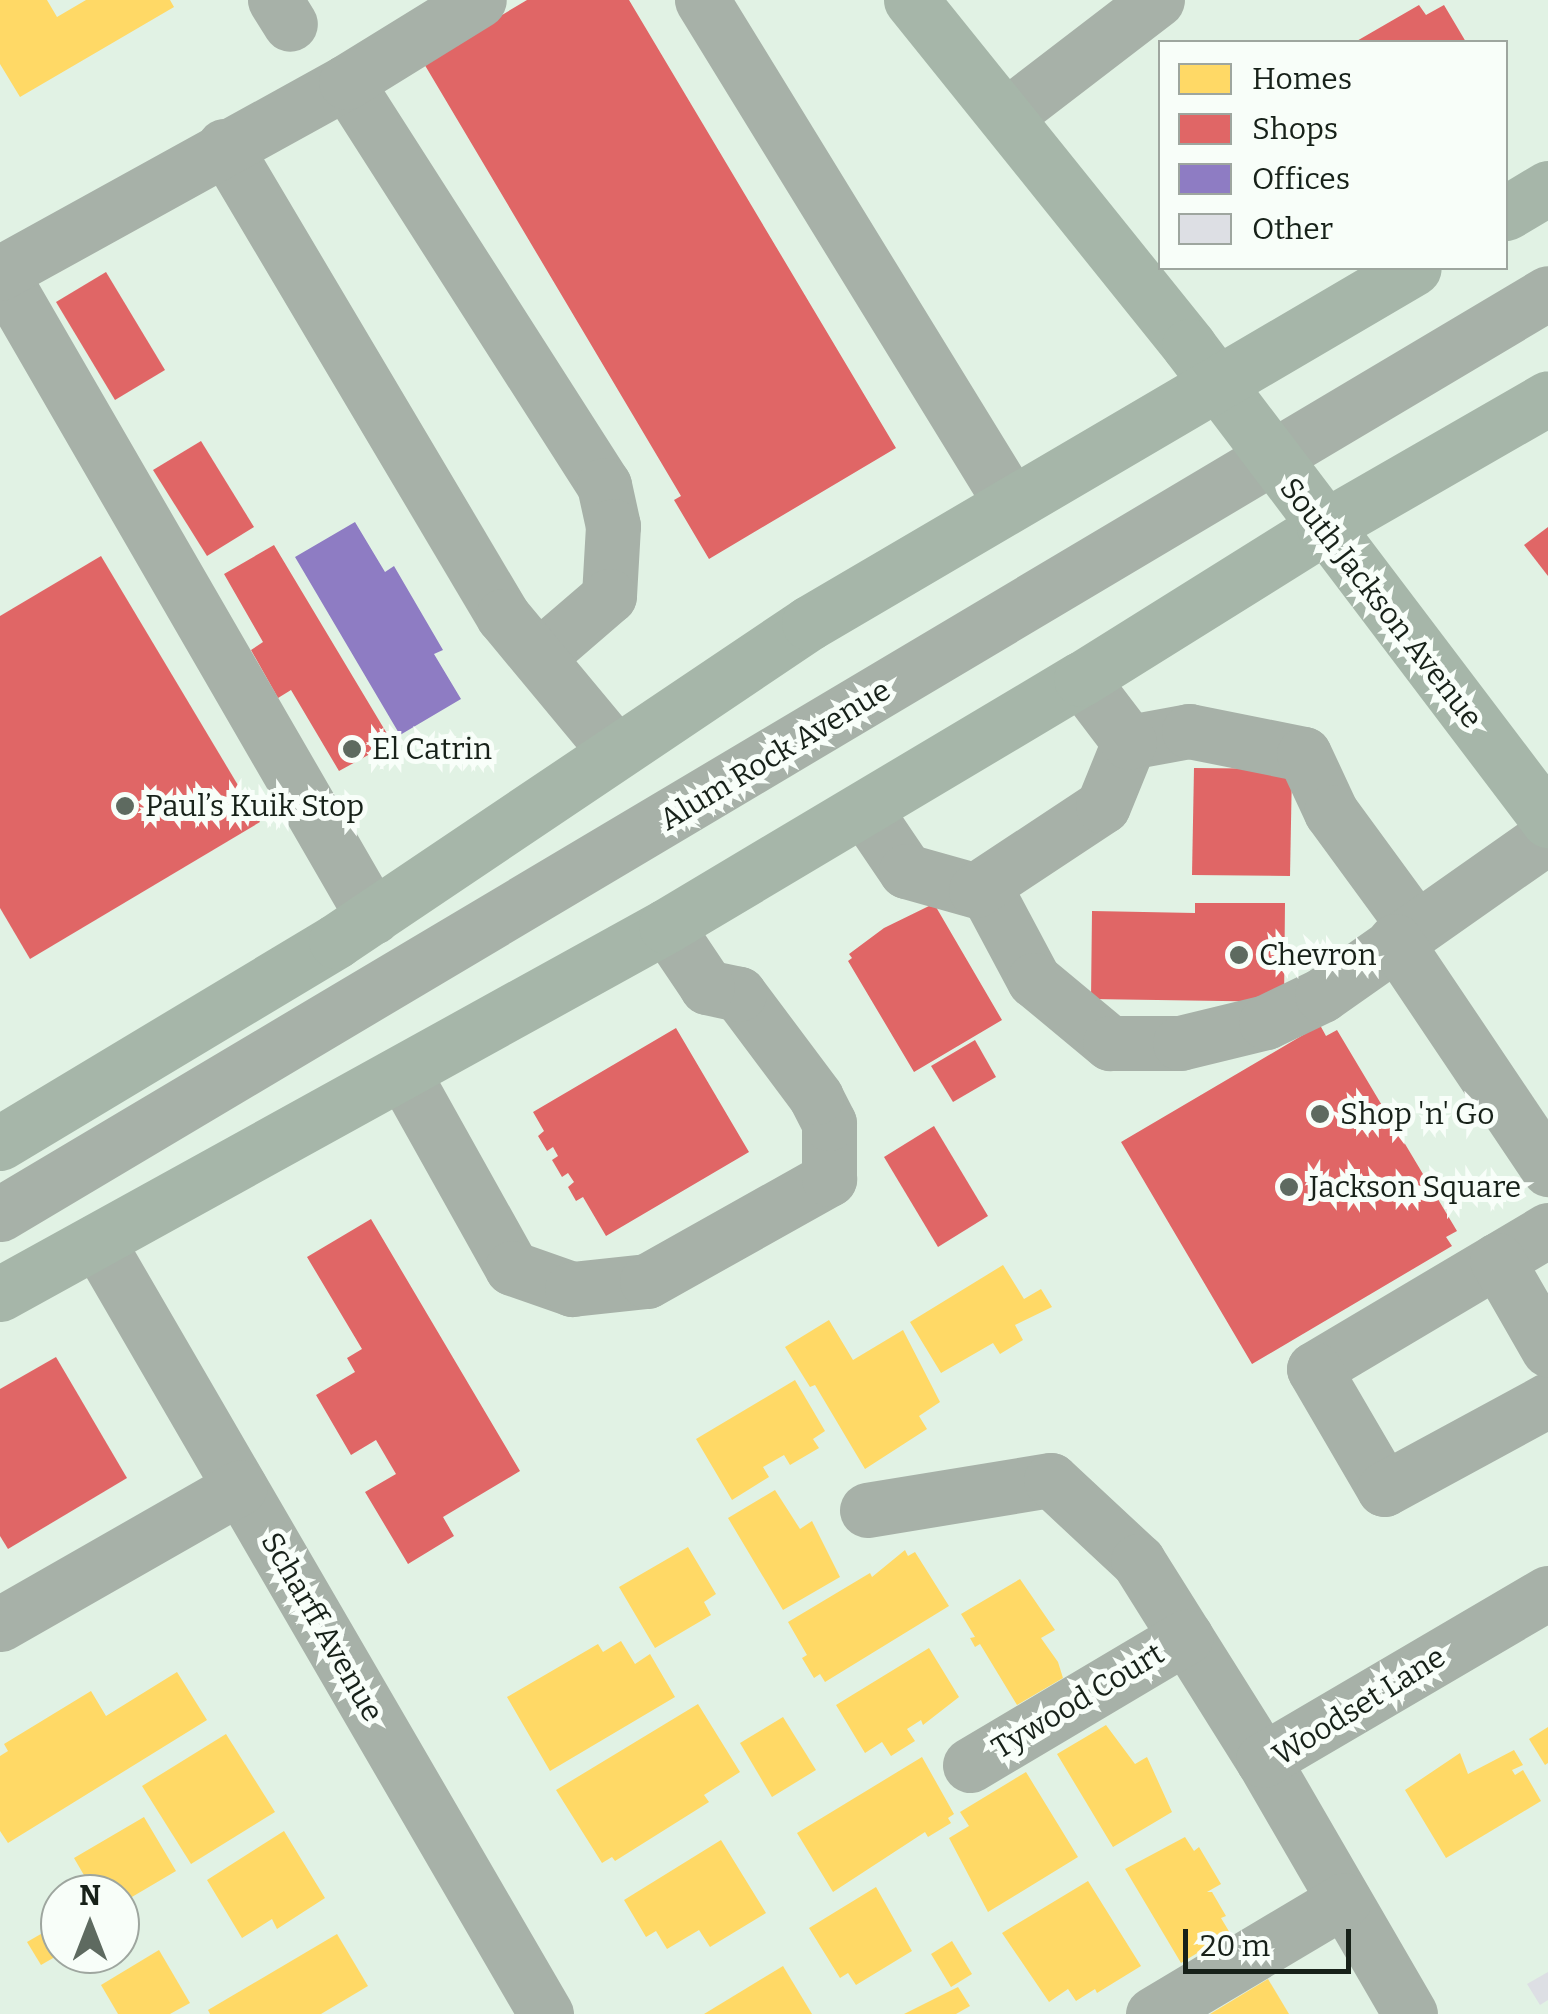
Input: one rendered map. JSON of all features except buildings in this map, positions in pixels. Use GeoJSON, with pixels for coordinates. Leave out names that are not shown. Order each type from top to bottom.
{"type":"FeatureCollection","features":[{"type":"Feature","properties":{"kind":"main road","name":"South Jackson Avenue"},"geometry":{"type":"LineString","coordinates":[[911,0],[1007,115],[1548,820]]}},
{"type":"Feature","properties":{"kind":"main road"},"geometry":{"type":"LineString","coordinates":[[1508,213],[1548,188]]}},
{"type":"Feature","properties":{"kind":"main road"},"geometry":{"type":"LineString","coordinates":[[0,1142],[373,916],[809,623],[1411,270]]}},
{"type":"Feature","properties":{"kind":"main road"},"geometry":{"type":"LineString","coordinates":[[0,1294],[666,926],[1081,679],[1324,527],[1548,398]]}},
{"type":"Feature","properties":{"kind":"street"},"geometry":{"type":"LineString","coordinates":[[373,916],[0,273],[346,82],[479,0]]}},
{"type":"Feature","properties":{"kind":"street"},"geometry":{"type":"LineString","coordinates":[[702,0],[1012,503]]}},
{"type":"Feature","properties":{"kind":"street"},"geometry":{"type":"LineString","coordinates":[[1007,115],[1156,0]]}},
{"type":"Feature","properties":{"kind":"street"},"geometry":{"type":"LineString","coordinates":[[346,82],[604,485],[613,526],[608,596],[538,657]]}},
{"type":"Feature","properties":{"kind":"street"},"geometry":{"type":"LineString","coordinates":[[224,146],[503,616],[614,751]]}},
{"type":"Feature","properties":{"kind":"street","name":"Alum Rock Avenue"},"geometry":{"type":"LineString","coordinates":[[0,1214],[1548,293]]}},
{"type":"Feature","properties":{"kind":"street"},"geometry":{"type":"LineString","coordinates":[[1081,679],[1129,742]]}},
{"type":"Feature","properties":{"kind":"street"},"geometry":{"type":"LineString","coordinates":[[1129,742],[1189,731],[1304,754],[1331,812],[1548,1169]]}},
{"type":"Feature","properties":{"kind":"street"},"geometry":{"type":"LineString","coordinates":[[976,890],[1103,806],[1129,742]]}},
{"type":"Feature","properties":{"kind":"street"},"geometry":{"type":"LineString","coordinates":[[864,809],[906,871],[988,894],[1034,980],[1110,1043],[1180,1043],[1266,1022],[1322,995],[1548,836]]}},
{"type":"Feature","properties":{"kind":"street"},"geometry":{"type":"LineString","coordinates":[[403,1073],[512,1268],[572,1289],[648,1281],[829,1179],[829,1122],[816,1097],[740,994],[707,987],[666,926]]}},
{"type":"Feature","properties":{"kind":"street"},"geometry":{"type":"LineString","coordinates":[[1548,1230],[1314,1369],[1384,1488],[1548,1400]]}},
{"type":"Feature","properties":{"kind":"street","name":"Scharff Avenue"},"geometry":{"type":"LineString","coordinates":[[98,1240],[546,2014]]}},
{"type":"Feature","properties":{"kind":"street"},"geometry":{"type":"LineString","coordinates":[[1497,1260],[1548,1349]]}},
{"type":"Feature","properties":{"kind":"street"},"geometry":{"type":"LineString","coordinates":[[867,1510],[1051,1480],[1138,1561],[1262,1760]]}},
{"type":"Feature","properties":{"kind":"street"},"geometry":{"type":"LineString","coordinates":[[0,1624],[240,1487]]}},
{"type":"Feature","properties":{"kind":"street","name":"Woodset Lane"},"geometry":{"type":"LineString","coordinates":[[1410,2014],[1262,1760],[1548,1593]]}},
{"type":"Feature","properties":{"kind":"street","name":"Tywood Court"},"geometry":{"type":"LineString","coordinates":[[970,1765],[1186,1638]]}},
{"type":"Feature","properties":{"kind":"street"},"geometry":{"type":"LineString","coordinates":[[1153,2014],[1344,1900]]}},
{"type":"Feature","properties":{"kind":"place","name":"El Catrin"},"geometry":{"type":"Point","coordinates":[352,749]}},
{"type":"Feature","properties":{"kind":"place","name":"Paul’s Kuik Stop"},"geometry":{"type":"Point","coordinates":[125,806]}},
{"type":"Feature","properties":{"kind":"place","name":"Chevron"},"geometry":{"type":"Point","coordinates":[1239,955]}},
{"type":"Feature","properties":{"kind":"place","name":"Shop 'n' Go"},"geometry":{"type":"Point","coordinates":[1320,1114]}},
{"type":"Feature","properties":{"kind":"place","name":"Jackson Square"},"geometry":{"type":"Point","coordinates":[1289,1187]}}]}
